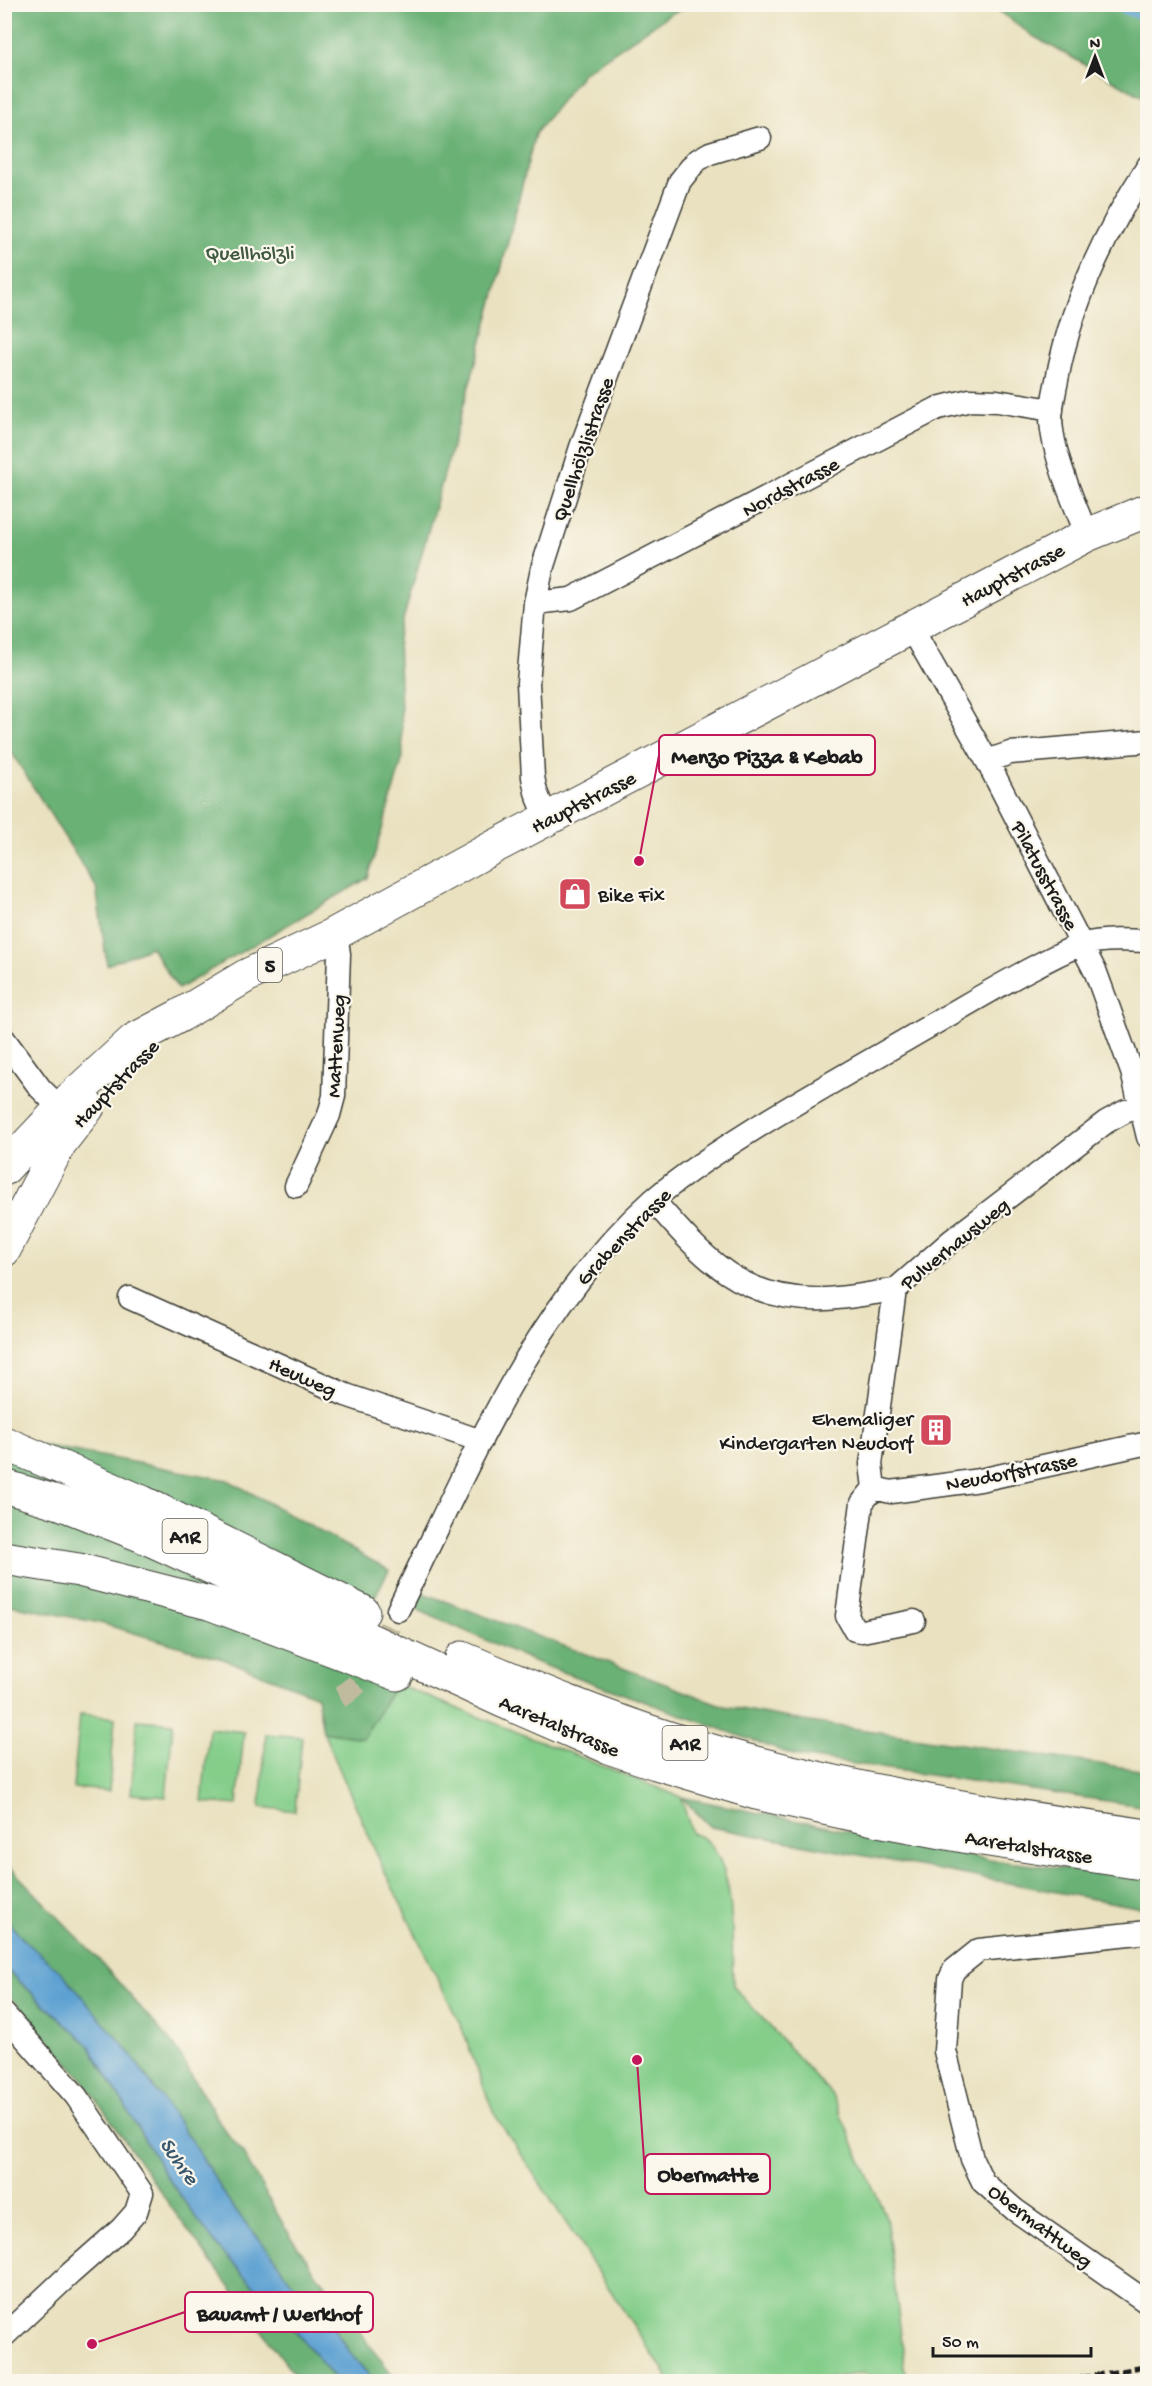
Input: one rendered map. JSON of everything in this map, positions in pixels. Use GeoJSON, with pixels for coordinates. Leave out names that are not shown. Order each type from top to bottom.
{"type":"FeatureCollection","features":[{"type":"Feature","properties":{"kind":"main road","name":"Hauptstrasse"},"geometry":{"type":"LineString","coordinates":[[4,1250],[69,1114],[110,1062],[134,1040],[246,976],[362,920],[547,819],[911,627],[1088,535],[1148,510]]}},
{"type":"Feature","properties":{"kind":"main road","name":"Hauptstrasse"},"geometry":{"type":"LineString","coordinates":[[4,1169],[112,1081],[146,1051],[181,1015]]}},
{"type":"Feature","properties":{"kind":"main road"},"geometry":{"type":"LineString","coordinates":[[4,1443],[142,1502],[363,1612]]}},
{"type":"Feature","properties":{"kind":"main road","name":"Aaretalstrasse"},"geometry":{"type":"LineString","coordinates":[[4,1467],[69,1488],[120,1508],[363,1612],[412,1637],[567,1702],[639,1728],[714,1752],[825,1780],[896,1795],[1148,1836]]}},
{"type":"Feature","properties":{"kind":"main road","name":"Aaretalstrasse"},"geometry":{"type":"LineString","coordinates":[[4,1486],[60,1503],[143,1536],[608,1747],[709,1779],[806,1805],[969,1837],[1148,1864]]}},
{"type":"Feature","properties":{"kind":"main road"},"geometry":{"type":"LineString","coordinates":[[4,1558],[79,1570],[209,1603],[497,1712],[608,1747]]}},
{"type":"Feature","properties":{"kind":"street","name":"Quellhölzlistrasse"},"geometry":{"type":"LineString","coordinates":[[547,819],[536,792],[533,777],[528,683],[535,603],[545,555],[581,447],[680,181],[696,161],[710,153],[760,138]]}},
{"type":"Feature","properties":{"kind":"street"},"geometry":{"type":"LineString","coordinates":[[1088,535],[1058,456],[1052,430],[1052,411],[1069,326],[1079,294],[1105,238],[1148,166]]}},
{"type":"Feature","properties":{"kind":"street","name":"Nordstrasse"},"geometry":{"type":"LineString","coordinates":[[535,603],[571,599],[938,408],[970,400],[997,401],[1052,411]]}},
{"type":"Feature","properties":{"kind":"street","name":"Pilatusstrasse"},"geometry":{"type":"LineString","coordinates":[[911,627],[987,761],[1083,945],[1115,1024],[1148,1137]]}},
{"type":"Feature","properties":{"kind":"street"},"geometry":{"type":"LineString","coordinates":[[987,761],[1010,753],[1148,741]]}},
{"type":"Feature","properties":{"kind":"street","name":"Mattenweg"},"geometry":{"type":"LineString","coordinates":[[296,1186],[329,1115],[334,1096],[339,954],[338,947],[329,937]]}},
{"type":"Feature","properties":{"kind":"street","name":"Grabenstrasse"},"geometry":{"type":"LineString","coordinates":[[398,1610],[482,1441],[534,1346],[568,1294],[625,1228],[653,1200],[721,1149],[1005,982],[1067,950],[1083,945],[1118,940],[1148,941]]}},
{"type":"Feature","properties":{"kind":"street"},"geometry":{"type":"LineString","coordinates":[[4,1039],[40,1088],[69,1114]]}},
{"type":"Feature","properties":{"kind":"street","name":"Pulverhausweg"},"geometry":{"type":"LineString","coordinates":[[874,1488],[871,1464],[895,1290],[951,1241],[1106,1122],[1126,1111],[1141,1107]]}},
{"type":"Feature","properties":{"kind":"street"},"geometry":{"type":"LineString","coordinates":[[653,1200],[701,1254],[723,1272],[744,1283],[777,1294],[799,1298],[826,1299],[895,1290]]}},
{"type":"Feature","properties":{"kind":"street","name":"Heuweg"},"geometry":{"type":"LineString","coordinates":[[130,1298],[346,1395],[482,1441]]}},
{"type":"Feature","properties":{"kind":"street","name":"Neudorfstrasse"},"geometry":{"type":"LineString","coordinates":[[874,1488],[891,1492],[980,1480],[1148,1443]]}},
{"type":"Feature","properties":{"kind":"street"},"geometry":{"type":"LineString","coordinates":[[874,1488],[862,1503],[847,1616],[850,1625],[855,1630],[862,1631],[914,1621]]}},
{"type":"Feature","properties":{"kind":"street","name":"Obermattweg"},"geometry":{"type":"LineString","coordinates":[[1148,1932],[979,1950],[954,1970],[950,1979],[945,2051],[972,2159],[983,2182],[1015,2211],[1148,2303]]}},
{"type":"Feature","properties":{"kind":"street"},"geometry":{"type":"LineString","coordinates":[[4,2014],[76,2096],[142,2193],[136,2212],[121,2229],[4,2336]]}},
{"type":"Feature","properties":{"kind":"green space","name":"Quellhölzli"},"geometry":{"type":"Polygon","coordinates":[[[5,4],[697,5],[672,13],[583,73],[535,134],[495,294],[398,638],[403,757],[368,878],[178,989],[151,947],[107,965],[96,887],[5,742],[5,4]]]}},
{"type":"Feature","properties":{"kind":"green space"},"geometry":{"type":"Polygon","coordinates":[[[991,5],[1147,5],[1147,99],[1033,36],[991,5]]]}},
{"type":"Feature","properties":{"kind":"green space"},"geometry":{"type":"Polygon","coordinates":[[[4,1438],[228,1480],[389,1570],[343,1656],[396,1684],[363,1738],[323,1732],[317,1696],[226,1660],[100,1623],[5,1604],[4,1438]]]}},
{"type":"Feature","properties":{"kind":"green space"},"geometry":{"type":"Polygon","coordinates":[[[423,1593],[724,1706],[810,1722],[1147,1771],[1147,1807],[793,1755],[540,1664],[415,1609],[423,1593]]]}},
{"type":"Feature","properties":{"kind":"green space"},"geometry":{"type":"Polygon","coordinates":[[[396,1684],[681,1797],[692,1833],[708,1842],[718,1855],[724,1872],[731,1911],[733,1986],[832,2095],[886,2217],[907,2381],[879,2381],[864,2373],[808,2381],[670,2381],[493,2112],[461,2026],[383,1868],[323,1732],[363,1738],[396,1684]]]}},
{"type":"Feature","properties":{"kind":"green space"},"geometry":{"type":"Polygon","coordinates":[[[80,1714],[115,1718],[109,1791],[73,1788],[80,1714]]]}},
{"type":"Feature","properties":{"kind":"green space"},"geometry":{"type":"Polygon","coordinates":[[[137,1720],[173,1723],[166,1797],[131,1794],[137,1720]]]}},
{"type":"Feature","properties":{"kind":"green space"},"geometry":{"type":"Polygon","coordinates":[[[209,1728],[244,1732],[237,1805],[202,1802],[209,1728]]]}},
{"type":"Feature","properties":{"kind":"green space"},"geometry":{"type":"Polygon","coordinates":[[[266,1734],[302,1737],[295,1811],[260,1807],[266,1734]]]}},
{"type":"Feature","properties":{"kind":"green space"},"geometry":{"type":"Polygon","coordinates":[[[681,1797],[990,1860],[1147,1878],[1147,1909],[711,1827],[681,1797]]]}},
{"type":"Feature","properties":{"kind":"green space"},"geometry":{"type":"Polygon","coordinates":[[[4,1861],[92,1952],[175,2047],[225,2131],[241,2150],[286,2229],[397,2381],[374,2381],[354,2358],[322,2313],[292,2283],[266,2247],[233,2208],[196,2148],[130,2053],[5,1919],[4,1861]]]}},
{"type":"Feature","properties":{"kind":"green space"},"geometry":{"type":"Polygon","coordinates":[[[4,1968],[89,2045],[165,2174],[192,2212],[219,2248],[288,2322],[337,2381],[299,2381],[171,2207],[81,2077],[5,1991],[4,1968]]]}},
{"type":"Feature","properties":{"kind":"water","name":"Suhre"},"geometry":{"type":"Polygon","coordinates":[[[5,1919],[24,1940],[63,1974],[130,2053],[196,2148],[233,2208],[266,2247],[292,2283],[322,2313],[354,2358],[374,2381],[337,2381],[288,2322],[219,2248],[165,2174],[89,2045],[5,1968],[5,1919]]]}},
{"type":"Feature","properties":{"kind":"waterway"},"geometry":{"type":"LineString","coordinates":[[1106,4],[1148,20]]}},
{"type":"Feature","properties":{"kind":"tunnel"},"geometry":{"type":"LineString","coordinates":[[340,1697],[351,1690],[368,1670],[398,1610]]}},
{"type":"Feature","properties":{"kind":"railway"},"geometry":{"type":"LineString","coordinates":[[1054,2382],[1148,2366]]}},
{"type":"Feature","properties":{"kind":"railway"},"geometry":{"type":"LineString","coordinates":[[1126,2382],[1148,2378]]}},
{"type":"Feature","properties":{"kind":"place","name":"Menzo Pizza & Kebab"},"geometry":{"type":"Point","coordinates":[639,861]}},
{"type":"Feature","properties":{"kind":"place","name":"Bike Fix"},"geometry":{"type":"Point","coordinates":[575,894]}},
{"type":"Feature","properties":{"kind":"place","name":"Ehemaliger Kindergarten Neudorf"},"geometry":{"type":"Point","coordinates":[936,1430]}},
{"type":"Feature","properties":{"kind":"place","name":"Obermatte"},"geometry":{"type":"Point","coordinates":[637,2060]}},
{"type":"Feature","properties":{"kind":"place","name":"Bauamt / Werkhof"},"geometry":{"type":"Point","coordinates":[92,2344]}}]}
